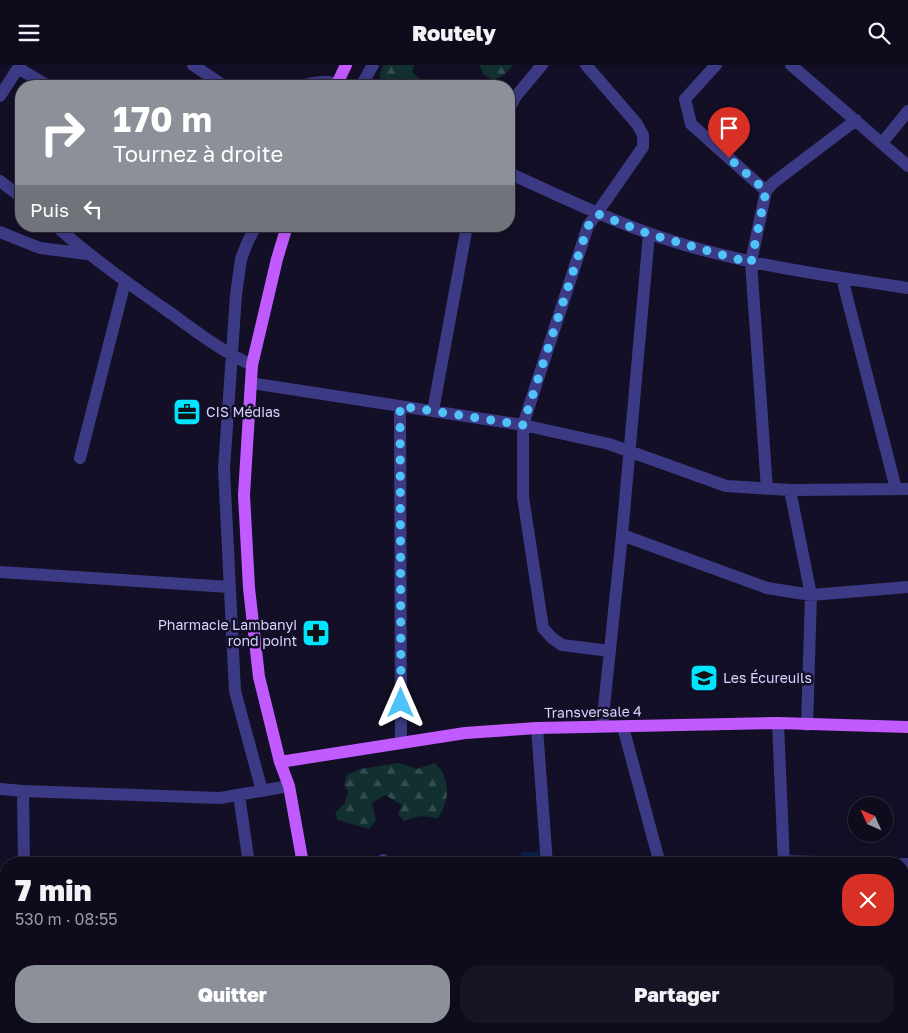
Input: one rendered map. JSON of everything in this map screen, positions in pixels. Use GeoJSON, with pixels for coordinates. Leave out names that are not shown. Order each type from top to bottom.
{"type":"FeatureCollection","features":[{"type":"Feature","properties":{"kind":"main road"},"geometry":{"type":"LineString","coordinates":[[340,80],[346,65]]}},
{"type":"Feature","properties":{"kind":"main road"},"geometry":{"type":"LineString","coordinates":[[285,232],[252,365],[244,495],[249,587],[259,677],[280,762],[289,786],[302,857]]}},
{"type":"Feature","properties":{"kind":"main road","name":"Transversale 4"},"geometry":{"type":"LineString","coordinates":[[280,762],[464,733],[537,728],[602,725],[623,727],[778,723],[908,727]]}},
{"type":"Feature","properties":{"kind":"street"},"geometry":{"type":"LineString","coordinates":[[193,65],[215,80]]}},
{"type":"Feature","properties":{"kind":"street"},"geometry":{"type":"LineString","coordinates":[[364,80],[373,65]]}},
{"type":"Feature","properties":{"kind":"street"},"geometry":{"type":"LineString","coordinates":[[515,98],[542,65]]}},
{"type":"Feature","properties":{"kind":"street"},"geometry":{"type":"LineString","coordinates":[[586,65],[636,124],[643,135],[643,147],[588,226],[523,425],[523,497],[544,628],[552,639],[562,645],[610,651]]}},
{"type":"Feature","properties":{"kind":"street"},"geometry":{"type":"LineString","coordinates":[[716,65],[685,99],[691,124],[766,191]]}},
{"type":"Feature","properties":{"kind":"street"},"geometry":{"type":"LineString","coordinates":[[790,65],[908,166]]}},
{"type":"Feature","properties":{"kind":"street"},"geometry":{"type":"LineString","coordinates":[[0,96],[19,66],[39,80]]}},
{"type":"Feature","properties":{"kind":"street"},"geometry":{"type":"LineString","coordinates":[[882,143],[908,111]]}},
{"type":"Feature","properties":{"kind":"street"},"geometry":{"type":"LineString","coordinates":[[767,489],[751,263],[766,191],[772,183],[856,120]]}},
{"type":"Feature","properties":{"kind":"street"},"geometry":{"type":"LineString","coordinates":[[515,176],[598,214],[649,234],[751,263],[908,289]]}},
{"type":"Feature","properties":{"kind":"street"},"geometry":{"type":"LineString","coordinates":[[0,181],[15,192]]}},
{"type":"Feature","properties":{"kind":"street"},"geometry":{"type":"LineString","coordinates":[[0,232],[40,248],[87,254]]}},
{"type":"Feature","properties":{"kind":"street"},"geometry":{"type":"LineString","coordinates":[[63,232],[87,254],[125,282],[231,355],[252,365]]}},
{"type":"Feature","properties":{"kind":"street"},"geometry":{"type":"LineString","coordinates":[[253,232],[242,259],[236,295],[224,469],[235,691],[262,791]]}},
{"type":"Feature","properties":{"kind":"street"},"geometry":{"type":"LineString","coordinates":[[433,411],[465,232]]}},
{"type":"Feature","properties":{"kind":"street"},"geometry":{"type":"LineString","coordinates":[[602,725],[622,535],[649,234]]}},
{"type":"Feature","properties":{"kind":"street"},"geometry":{"type":"LineString","coordinates":[[251,383],[523,425],[609,444],[726,486],[790,490],[902,489],[842,278]]}},
{"type":"Feature","properties":{"kind":"street"},"geometry":{"type":"LineString","coordinates":[[80,458],[125,282]]}},
{"type":"Feature","properties":{"kind":"street"},"geometry":{"type":"LineString","coordinates":[[400,406],[401,742]]}},
{"type":"Feature","properties":{"kind":"street"},"geometry":{"type":"LineString","coordinates":[[790,490],[811,595],[807,725]]}},
{"type":"Feature","properties":{"kind":"street"},"geometry":{"type":"LineString","coordinates":[[622,535],[767,588],[811,595],[908,587]]}},
{"type":"Feature","properties":{"kind":"street"},"geometry":{"type":"LineString","coordinates":[[0,572],[229,587]]}},
{"type":"Feature","properties":{"kind":"street"},"geometry":{"type":"LineString","coordinates":[[778,723],[784,857]]}},
{"type":"Feature","properties":{"kind":"street"},"geometry":{"type":"LineString","coordinates":[[623,727],[658,857]]}},
{"type":"Feature","properties":{"kind":"street"},"geometry":{"type":"LineString","coordinates":[[537,728],[546,857]]}},
{"type":"Feature","properties":{"kind":"street"},"geometry":{"type":"LineString","coordinates":[[0,789],[220,798],[289,786]]}},
{"type":"Feature","properties":{"kind":"street"},"geometry":{"type":"LineString","coordinates":[[23,791],[24,857]]}},
{"type":"Feature","properties":{"kind":"street"},"geometry":{"type":"LineString","coordinates":[[239,795],[248,857]]}},
{"type":"Feature","properties":{"kind":"green space"},"geometry":{"type":"Polygon","coordinates":[[[383,65],[414,65],[412,72],[422,80],[381,80],[380,73],[383,65]]]}},
{"type":"Feature","properties":{"kind":"green space"},"geometry":{"type":"Polygon","coordinates":[[[479,65],[513,65],[504,75],[493,80],[484,75],[479,65]]]}},
{"type":"Feature","properties":{"kind":"green space"},"geometry":{"type":"Polygon","coordinates":[[[399,763],[417,769],[435,763],[440,769],[446,783],[447,797],[438,818],[420,816],[404,821],[398,814],[402,805],[385,795],[372,803],[376,820],[369,829],[338,820],[335,813],[345,803],[348,792],[344,785],[347,775],[360,769],[399,763]]]}},
{"type":"Feature","properties":{"kind":"water"},"geometry":{"type":"Polygon","coordinates":[[[541,851],[541,857],[521,857],[521,852],[541,851]]]}},
{"type":"Feature","properties":{"kind":"place","name":"CIS Médias"},"geometry":{"type":"Point","coordinates":[187,412]}},
{"type":"Feature","properties":{"kind":"place","name":"Pharmacie Lambanyi rond point"},"geometry":{"type":"Point","coordinates":[316,633]}},
{"type":"Feature","properties":{"kind":"place","name":"Les Écureuils"},"geometry":{"type":"Point","coordinates":[704,678]}},
{"type":"Feature","properties":{"kind":"route"},"geometry":{"type":"LineString","coordinates":[[401,703],[400,406],[523,425],[588,226],[598,214],[649,234],[751,263],[766,191],[729,158]]}}]}
